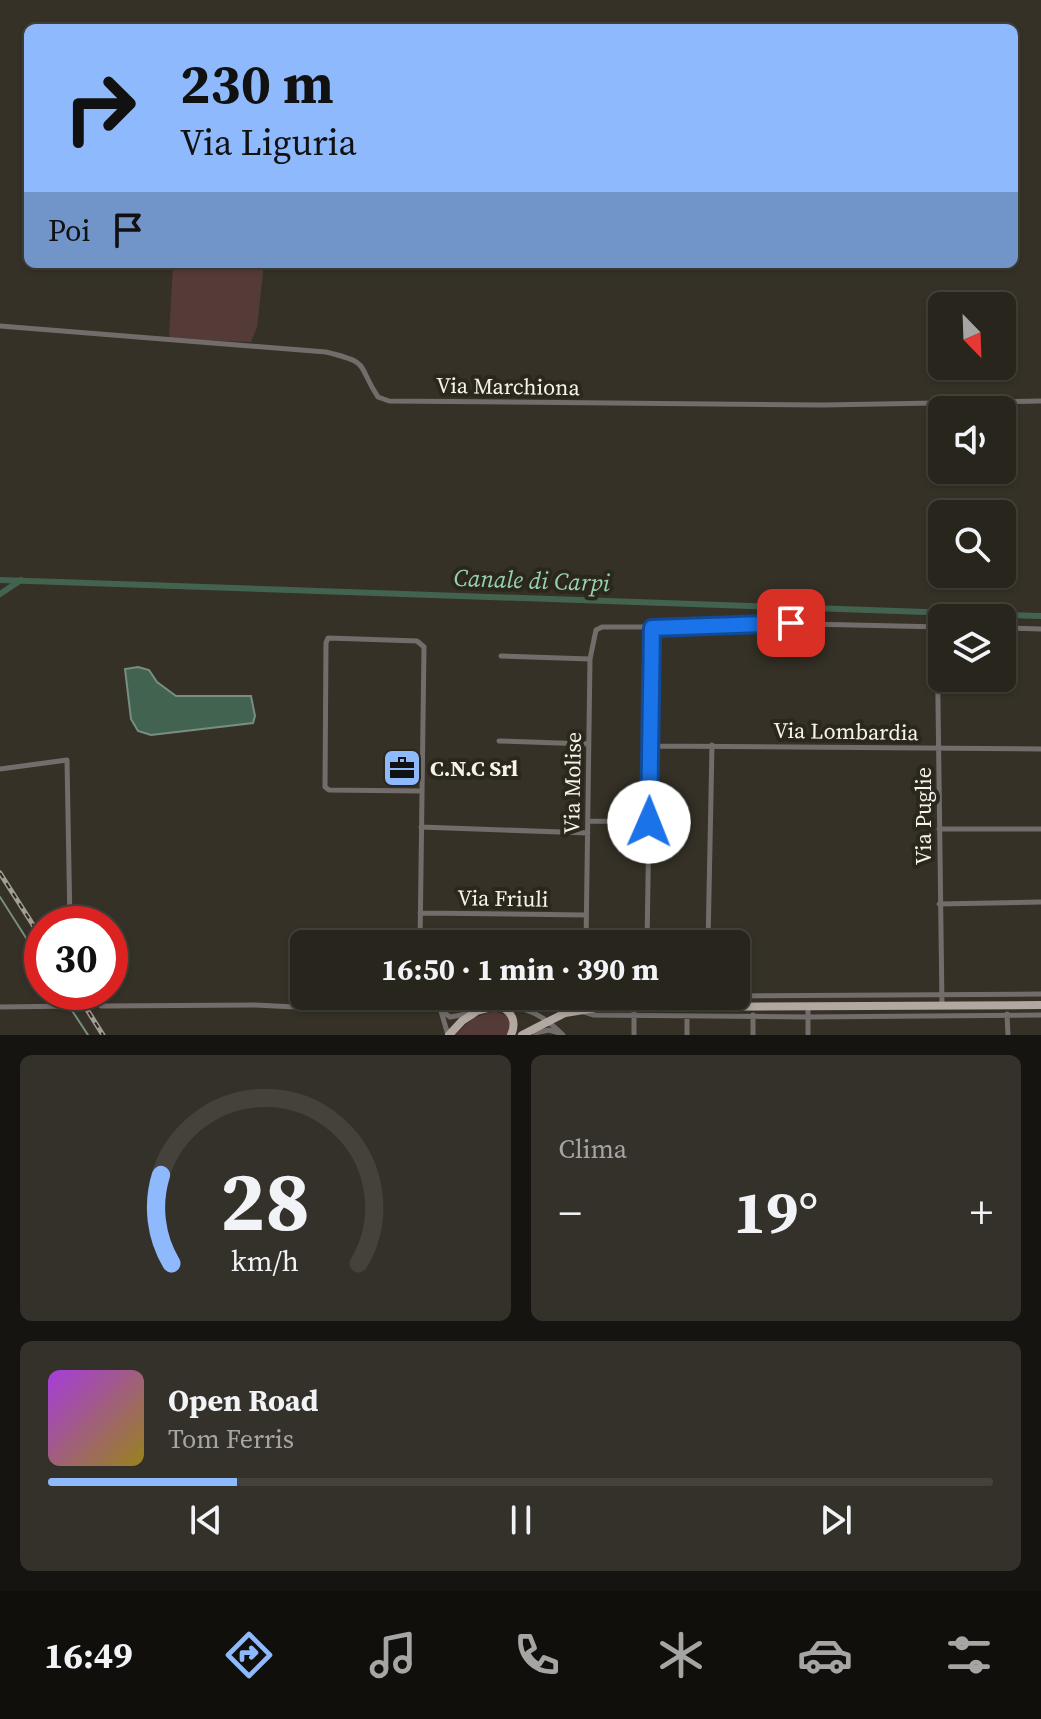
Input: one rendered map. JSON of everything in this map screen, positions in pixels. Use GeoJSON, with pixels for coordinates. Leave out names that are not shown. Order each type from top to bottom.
{"type":"FeatureCollection","features":[{"type":"Feature","properties":{"kind":"main road"},"geometry":{"type":"LineString","coordinates":[[744,1010],[808,1006],[1041,1005]]}},
{"type":"Feature","properties":{"kind":"main road"},"geometry":{"type":"LineString","coordinates":[[506,1010],[514,1026],[511,1035]]}},
{"type":"Feature","properties":{"kind":"main road"},"geometry":{"type":"LineString","coordinates":[[522,1035],[565,1013],[579,1010]]}},
{"type":"Feature","properties":{"kind":"main road"},"geometry":{"type":"LineString","coordinates":[[449,1035],[477,1011]]}},
{"type":"Feature","properties":{"kind":"street","name":"Via Marchiona"},"geometry":{"type":"LineString","coordinates":[[0,326],[326,352],[359,362],[378,397],[389,401],[823,405],[1041,401]]}},
{"type":"Feature","properties":{"kind":"street"},"geometry":{"type":"LineString","coordinates":[[647,930],[652,628],[763,623],[928,626]]}},
{"type":"Feature","properties":{"kind":"street","name":"Via Molise"},"geometry":{"type":"LineString","coordinates":[[586,930],[590,659],[593,636],[602,627],[652,628]]}},
{"type":"Feature","properties":{"kind":"street"},"geometry":{"type":"LineString","coordinates":[[1016,628],[1041,629]]}},
{"type":"Feature","properties":{"kind":"street"},"geometry":{"type":"LineString","coordinates":[[420,930],[423,643],[330,637],[326,643],[325,787],[329,790],[421,791]]}},
{"type":"Feature","properties":{"kind":"street"},"geometry":{"type":"LineString","coordinates":[[501,656],[590,659]]}},
{"type":"Feature","properties":{"kind":"street","name":"Via Puglie"},"geometry":{"type":"LineString","coordinates":[[939,692],[942,1005]]}},
{"type":"Feature","properties":{"kind":"street"},"geometry":{"type":"LineString","coordinates":[[499,741],[588,744]]}},
{"type":"Feature","properties":{"kind":"street"},"geometry":{"type":"LineString","coordinates":[[708,930],[712,745]]}},
{"type":"Feature","properties":{"kind":"street","name":"Via Lombardia"},"geometry":{"type":"LineString","coordinates":[[651,746],[1041,749]]}},
{"type":"Feature","properties":{"kind":"street"},"geometry":{"type":"LineString","coordinates":[[0,769],[67,760],[70,906]]}},
{"type":"Feature","properties":{"kind":"street"},"geometry":{"type":"LineString","coordinates":[[588,821],[649,822]]}},
{"type":"Feature","properties":{"kind":"street"},"geometry":{"type":"LineString","coordinates":[[421,827],[588,833]]}},
{"type":"Feature","properties":{"kind":"street"},"geometry":{"type":"LineString","coordinates":[[939,829],[1041,829]]}},
{"type":"Feature","properties":{"kind":"street"},"geometry":{"type":"LineString","coordinates":[[939,904],[1041,902]]}},
{"type":"Feature","properties":{"kind":"street","name":"Via Friuli"},"geometry":{"type":"LineString","coordinates":[[420,913],[586,915]]}},
{"type":"Feature","properties":{"kind":"street"},"geometry":{"type":"LineString","coordinates":[[750,996],[1041,994]]}},
{"type":"Feature","properties":{"kind":"street"},"geometry":{"type":"LineString","coordinates":[[904,1005],[914,1015]]}},
{"type":"Feature","properties":{"kind":"street"},"geometry":{"type":"LineString","coordinates":[[1007,1005],[1008,1035]]}},
{"type":"Feature","properties":{"kind":"street"},"geometry":{"type":"LineString","coordinates":[[128,1006],[290,1007]]}},
{"type":"Feature","properties":{"kind":"street"},"geometry":{"type":"LineString","coordinates":[[808,1006],[808,1035]]}},
{"type":"Feature","properties":{"kind":"street"},"geometry":{"type":"LineString","coordinates":[[0,1007],[24,1007]]}},
{"type":"Feature","properties":{"kind":"street"},"geometry":{"type":"LineString","coordinates":[[440,1010],[449,1035]]}},
{"type":"Feature","properties":{"kind":"street"},"geometry":{"type":"LineString","coordinates":[[442,1010],[454,1017],[477,1011]]}},
{"type":"Feature","properties":{"kind":"street"},"geometry":{"type":"LineString","coordinates":[[527,1010],[549,1021],[563,1035]]}},
{"type":"Feature","properties":{"kind":"street"},"geometry":{"type":"LineString","coordinates":[[579,1010],[594,1015],[687,1017],[753,1011],[808,1017],[1041,1015]]}},
{"type":"Feature","properties":{"kind":"street"},"geometry":{"type":"LineString","coordinates":[[634,1010],[634,1035]]}},
{"type":"Feature","properties":{"kind":"street"},"geometry":{"type":"LineString","coordinates":[[687,1010],[687,1035]]}},
{"type":"Feature","properties":{"kind":"street"},"geometry":{"type":"LineString","coordinates":[[753,1011],[753,1035]]}},
{"type":"Feature","properties":{"kind":"street"},"geometry":{"type":"LineString","coordinates":[[563,1035],[559,1027],[565,1013]]}},
{"type":"Feature","properties":{"kind":"street"},"geometry":{"type":"LineString","coordinates":[[530,1035],[545,1030],[563,1035]]}},
{"type":"Feature","properties":{"kind":"shaded area"},"geometry":{"type":"Polygon","coordinates":[[[173,268],[264,268],[257,327],[251,342],[172,339],[169,336],[173,268]]]}},
{"type":"Feature","properties":{"kind":"shaded area"},"geometry":{"type":"Polygon","coordinates":[[[138,667],[149,670],[157,682],[176,696],[251,696],[255,716],[253,723],[151,735],[138,731],[131,719],[125,669],[138,667]]]}},
{"type":"Feature","properties":{"kind":"shaded area"},"geometry":{"type":"Polygon","coordinates":[[[494,1011],[508,1016],[511,1027],[508,1035],[455,1035],[473,1018],[494,1011]]]}},
{"type":"Feature","properties":{"kind":"waterway","name":"Canale di Carpi"},"geometry":{"type":"LineString","coordinates":[[0,580],[1041,616]]}},
{"type":"Feature","properties":{"kind":"waterway","name":"Canale di Carpi"},"geometry":{"type":"LineString","coordinates":[[0,594],[21,580]]}},
{"type":"Feature","properties":{"kind":"waterway"},"geometry":{"type":"LineString","coordinates":[[0,897],[24,935]]}},
{"type":"Feature","properties":{"kind":"waterway"},"geometry":{"type":"LineString","coordinates":[[72,1010],[88,1035]]}},
{"type":"Feature","properties":{"kind":"railway"},"geometry":{"type":"LineString","coordinates":[[0,873],[24,911]]}},
{"type":"Feature","properties":{"kind":"railway"},"geometry":{"type":"LineString","coordinates":[[87,1010],[103,1035]]}},
{"type":"Feature","properties":{"kind":"place","name":"C.N.C Srl"},"geometry":{"type":"Point","coordinates":[402,768]}},
{"type":"Feature","properties":{"kind":"route"},"geometry":{"type":"LineString","coordinates":[[649,822],[652,628],[791,623]]}}]}
